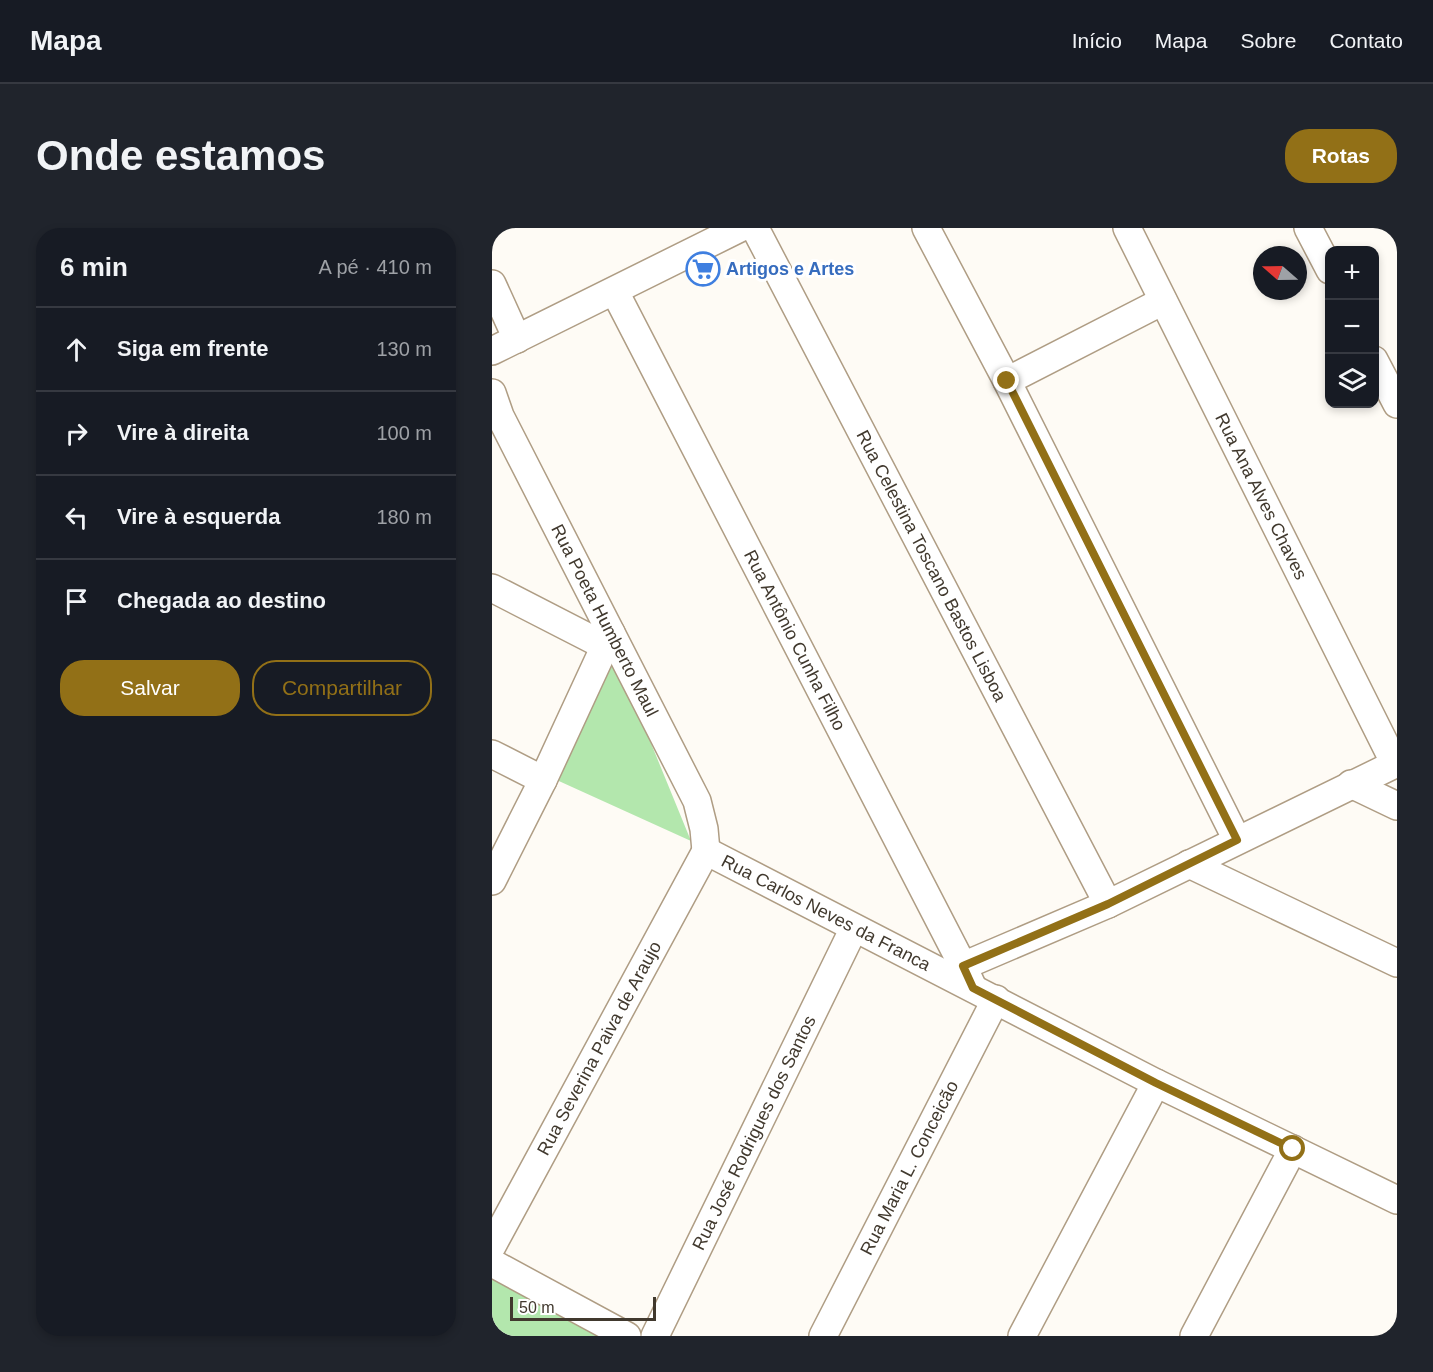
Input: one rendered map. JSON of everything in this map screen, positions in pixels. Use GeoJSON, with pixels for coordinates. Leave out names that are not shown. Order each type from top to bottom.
{"type":"FeatureCollection","features":[{"type":"Feature","properties":{"kind":"street"},"geometry":{"type":"LineString","coordinates":[[492,284],[500,351],[740,228]]}},
{"type":"Feature","properties":{"kind":"street","name":"Rua Celestina Toscano Bastos Lisboa"},"geometry":{"type":"LineString","coordinates":[[755,228],[1108,904]]}},
{"type":"Feature","properties":{"kind":"street"},"geometry":{"type":"LineString","coordinates":[[926,228],[1007,381],[1237,840]]}},
{"type":"Feature","properties":{"kind":"street","name":"Rua Ana Alves Chaves"},"geometry":{"type":"LineString","coordinates":[[1127,228],[1396,763]]}},
{"type":"Feature","properties":{"kind":"street"},"geometry":{"type":"LineString","coordinates":[[1308,228],[1325,262]]}},
{"type":"Feature","properties":{"kind":"street","name":"Rua Antônio Cunha Filho"},"geometry":{"type":"LineString","coordinates":[[615,292],[977,984]]}},
{"type":"Feature","properties":{"kind":"street"},"geometry":{"type":"LineString","coordinates":[[1007,381],[1163,300]]}},
{"type":"Feature","properties":{"kind":"street"},"geometry":{"type":"LineString","coordinates":[[1379,370],[1397,404]]}},
{"type":"Feature","properties":{"kind":"street","name":"Rua Poeta Humberto Maul"},"geometry":{"type":"LineString","coordinates":[[492,393],[500,416],[608,640],[697,801],[704,829],[706,851]]}},
{"type":"Feature","properties":{"kind":"street"},"geometry":{"type":"LineString","coordinates":[[492,588],[608,640],[543,780],[492,881]]}},
{"type":"Feature","properties":{"kind":"street"},"geometry":{"type":"LineString","coordinates":[[492,754],[543,780]]}},
{"type":"Feature","properties":{"kind":"street"},"geometry":{"type":"LineString","coordinates":[[977,984],[1108,904],[1396,763]]}},
{"type":"Feature","properties":{"kind":"street"},"geometry":{"type":"LineString","coordinates":[[1351,784],[1397,806]]}},
{"type":"Feature","properties":{"kind":"street","name":"Rua Carlos Neves da Franca"},"geometry":{"type":"LineString","coordinates":[[706,851],[854,928],[977,984],[1156,1083],[1397,1200]]}},
{"type":"Feature","properties":{"kind":"street","name":"Rua Severina Paiva de Araujo"},"geometry":{"type":"LineString","coordinates":[[492,1246],[706,851]]}},
{"type":"Feature","properties":{"kind":"street"},"geometry":{"type":"LineString","coordinates":[[1189,864],[1397,963]]}},
{"type":"Feature","properties":{"kind":"street","name":"Rua José Rodrigues dos Santos"},"geometry":{"type":"LineString","coordinates":[[655,1336],[854,928]]}},
{"type":"Feature","properties":{"kind":"street","name":"Rua Maria L. Conceicão"},"geometry":{"type":"LineString","coordinates":[[823,1336],[977,984]]}},
{"type":"Feature","properties":{"kind":"street"},"geometry":{"type":"LineString","coordinates":[[1022,1336],[1156,1083]]}},
{"type":"Feature","properties":{"kind":"street"},"geometry":{"type":"LineString","coordinates":[[1194,1336],[1293,1149]]}},
{"type":"Feature","properties":{"kind":"street"},"geometry":{"type":"LineString","coordinates":[[492,1263],[627,1336]]}},
{"type":"Feature","properties":{"kind":"green space"},"geometry":{"type":"Polygon","coordinates":[[[614,653],[691,841],[550,777],[614,653]]]}},
{"type":"Feature","properties":{"kind":"green space"},"geometry":{"type":"Polygon","coordinates":[[[492,1266],[620,1336],[492,1336],[492,1266]]]}},
{"type":"Feature","properties":{"kind":"place","name":"Artigos e Artes"},"geometry":{"type":"Point","coordinates":[703,269]}},
{"type":"Feature","properties":{"kind":"route"},"geometry":{"type":"LineString","coordinates":[[1007,381],[1237,840],[1108,904],[963,966],[973,988],[1156,1083],[1293,1149]]}}]}
